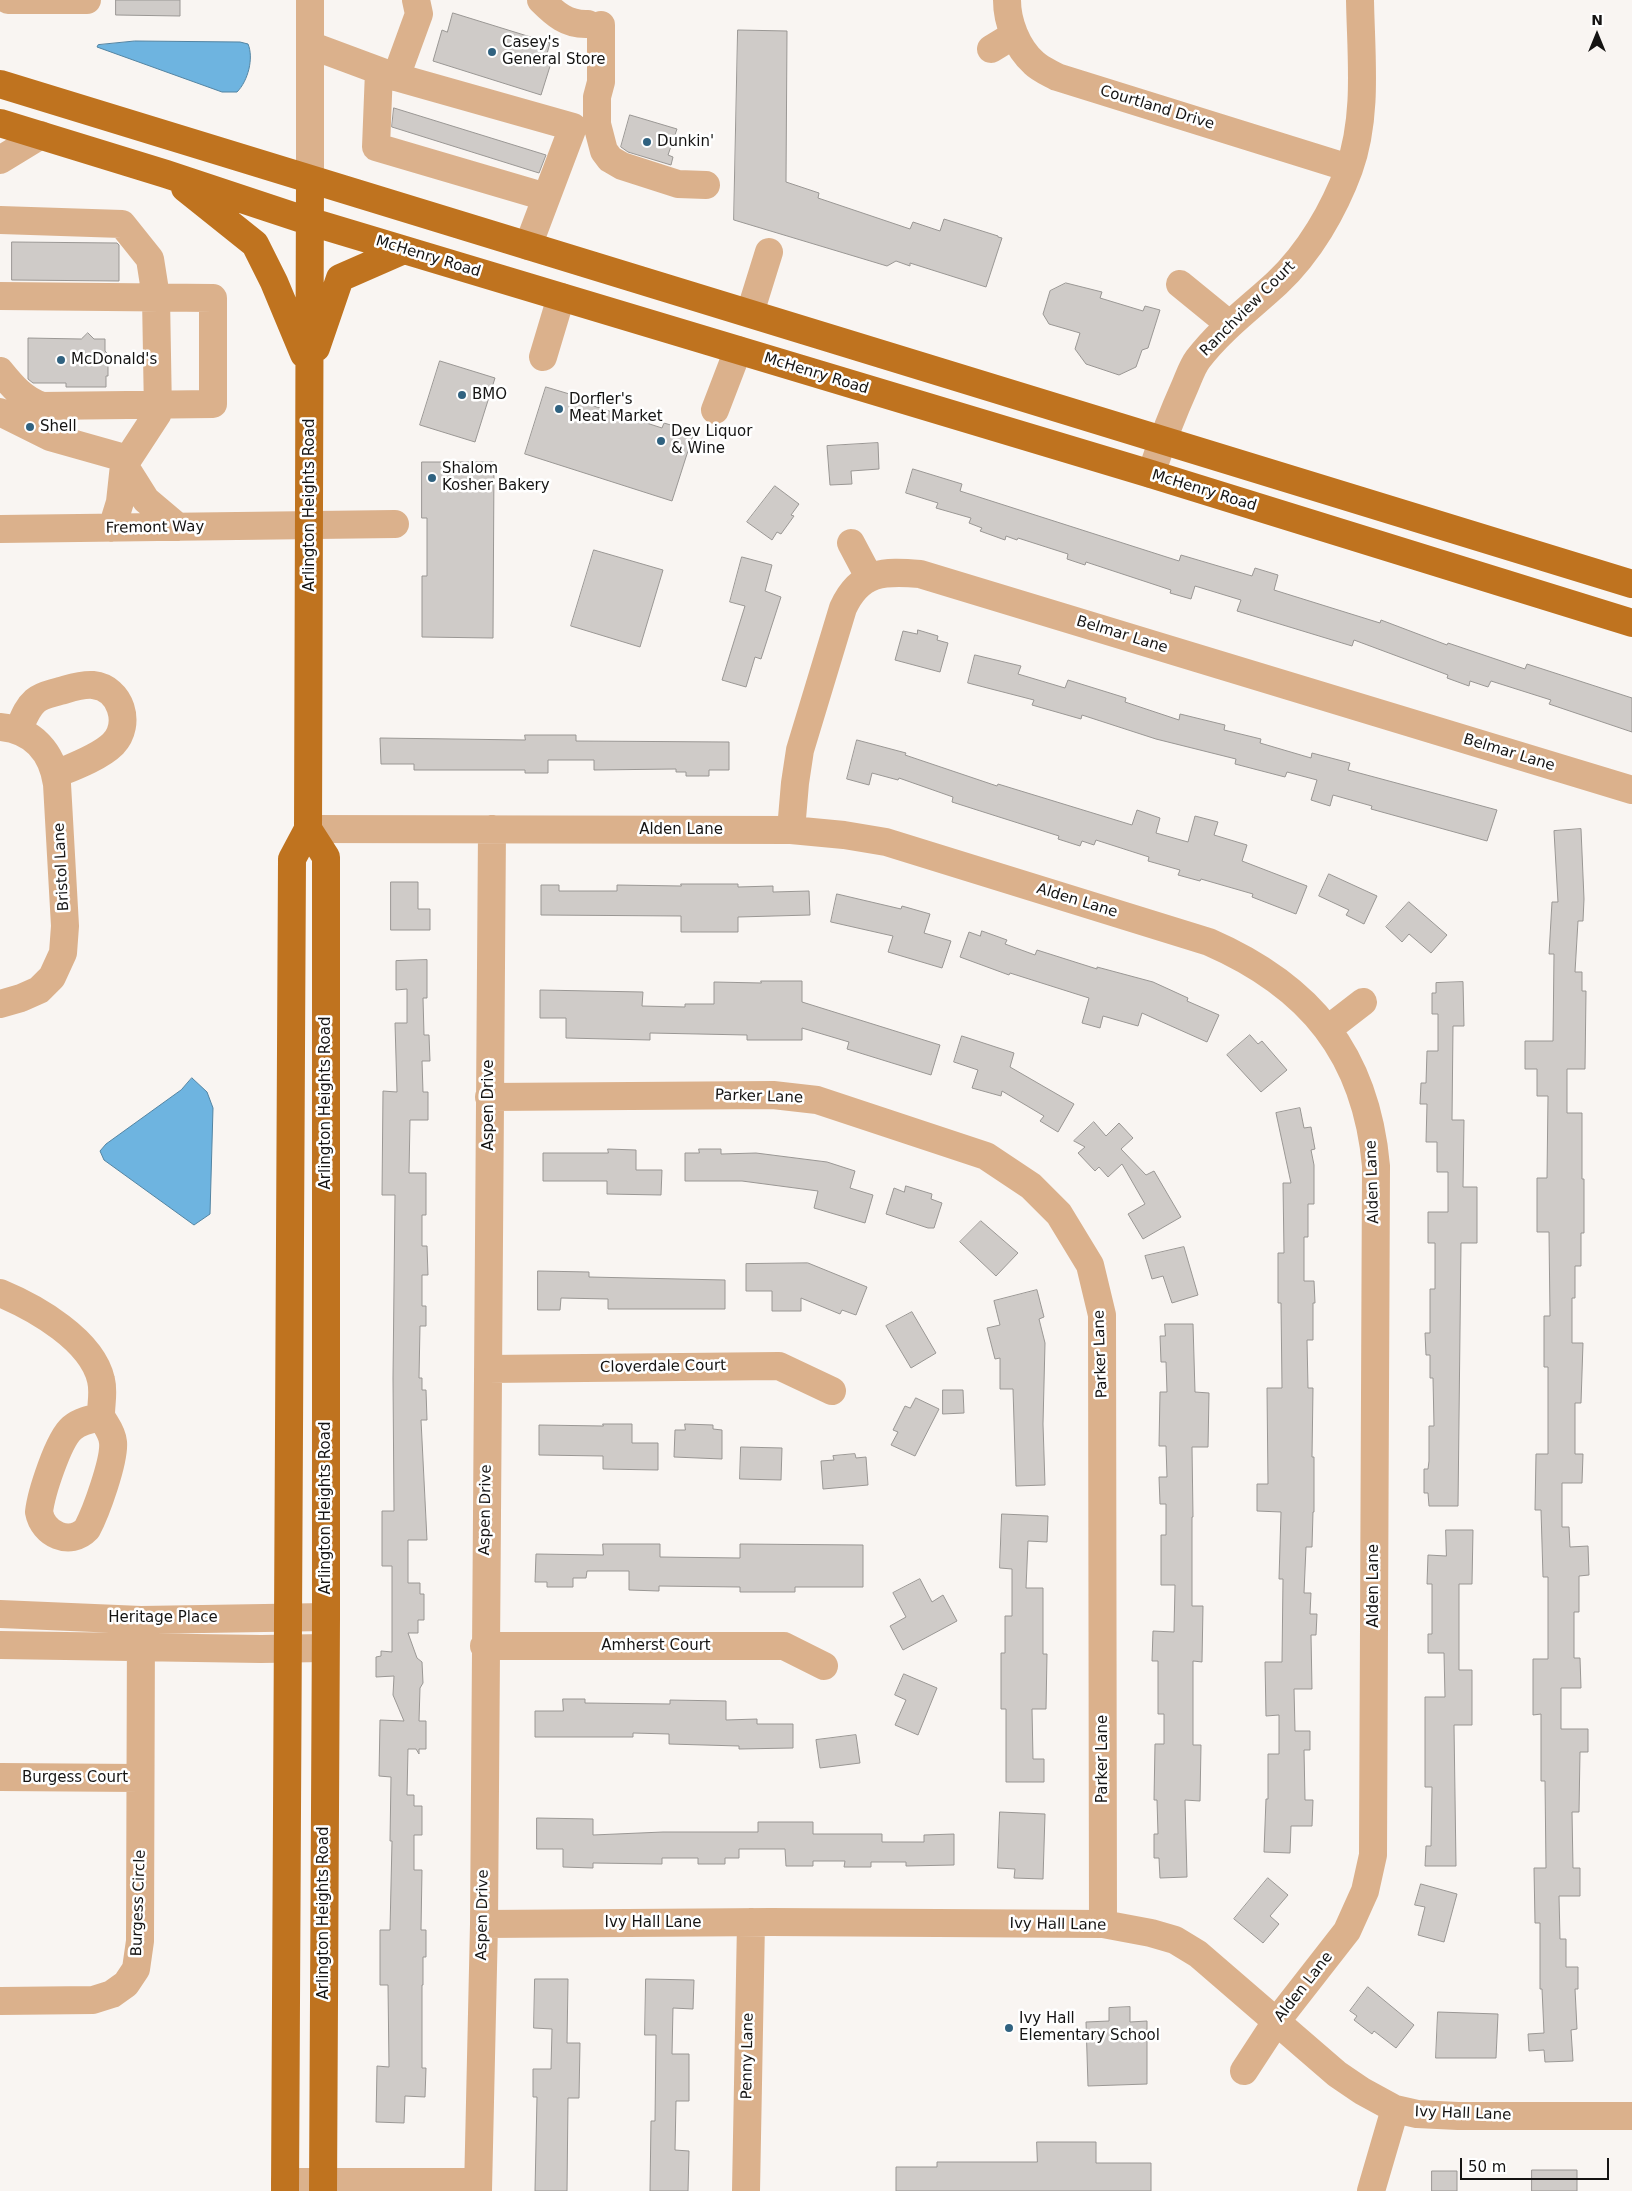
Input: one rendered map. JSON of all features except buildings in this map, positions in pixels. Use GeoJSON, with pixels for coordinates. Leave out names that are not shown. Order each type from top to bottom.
{"type":"FeatureCollection","features":[{"type":"Feature","properties":{"kind":"main road"},"geometry":{"type":"LineString","coordinates":[[0,84],[1162,438],[1632,584]]}},
{"type":"Feature","properties":{"kind":"main road","name":"McHenry Road"},"geometry":{"type":"LineString","coordinates":[[0,123],[41,134],[308,221],[1151,474],[1632,623]]}},
{"type":"Feature","properties":{"kind":"main road"},"geometry":{"type":"LineString","coordinates":[[166,174],[214,209],[255,244],[274,282],[309,366]]}},
{"type":"Feature","properties":{"kind":"main road","name":"Arlington Heights Road"},"geometry":{"type":"LineString","coordinates":[[285,2186],[292,859],[308,830],[310,526],[308,221],[310,180]]}},
{"type":"Feature","properties":{"kind":"main road"},"geometry":{"type":"LineString","coordinates":[[309,366],[340,278],[404,250]]}},
{"type":"Feature","properties":{"kind":"main road","name":"Arlington Heights Road"},"geometry":{"type":"LineString","coordinates":[[308,830],[326,857],[326,1618],[323,2186]]}},
{"type":"Feature","properties":{"kind":"street"},"geometry":{"type":"LineString","coordinates":[[8,0],[87,0]]}},
{"type":"Feature","properties":{"kind":"street"},"geometry":{"type":"LineString","coordinates":[[310,0],[310,180]]}},
{"type":"Feature","properties":{"kind":"street"},"geometry":{"type":"LineString","coordinates":[[416,0],[419,14],[387,74],[376,148],[546,197]]}},
{"type":"Feature","properties":{"kind":"street"},"geometry":{"type":"LineString","coordinates":[[541,0],[558,17],[578,24],[594,25],[601,82],[598,97],[598,124],[601,142],[610,159],[622,166],[678,184],[706,185]]}},
{"type":"Feature","properties":{"kind":"street","name":"Courtland Drive"},"geometry":{"type":"LineString","coordinates":[[1007,0],[1003,42],[1058,77],[1349,168]]}},
{"type":"Feature","properties":{"kind":"street","name":"Ranchview Court"},"geometry":{"type":"LineString","coordinates":[[1151,474],[1162,438],[1197,360],[1229,324],[1278,282],[1311,244],[1334,202],[1349,168],[1359,128],[1361,99],[1360,0]]}},
{"type":"Feature","properties":{"kind":"street"},"geometry":{"type":"LineString","coordinates":[[310,45],[387,74],[573,127],[528,246]]}},
{"type":"Feature","properties":{"kind":"street"},"geometry":{"type":"LineString","coordinates":[[0,160],[41,134]]}},
{"type":"Feature","properties":{"kind":"street"},"geometry":{"type":"LineString","coordinates":[[0,220],[122,224],[150,259],[156,297],[158,413],[126,462],[120,502],[112,528]]}},
{"type":"Feature","properties":{"kind":"street"},"geometry":{"type":"LineString","coordinates":[[750,313],[769,252]]}},
{"type":"Feature","properties":{"kind":"street"},"geometry":{"type":"LineString","coordinates":[[1180,284],[1229,324]]}},
{"type":"Feature","properties":{"kind":"street"},"geometry":{"type":"LineString","coordinates":[[0,296],[213,298],[213,404],[42,406],[28,401],[0,372]]}},
{"type":"Feature","properties":{"kind":"street"},"geometry":{"type":"LineString","coordinates":[[542,357],[561,297]]}},
{"type":"Feature","properties":{"kind":"street"},"geometry":{"type":"LineString","coordinates":[[716,410],[738,350]]}},
{"type":"Feature","properties":{"kind":"street"},"geometry":{"type":"LineString","coordinates":[[0,412],[50,437],[126,462],[146,500],[178,527]]}},
{"type":"Feature","properties":{"kind":"street","name":"Fremont Way"},"geometry":{"type":"LineString","coordinates":[[0,529],[395,524]]}},
{"type":"Feature","properties":{"kind":"street"},"geometry":{"type":"LineString","coordinates":[[791,830],[800,750],[843,608],[850,593],[869,577],[850,543]]}},
{"type":"Feature","properties":{"kind":"street","name":"Belmar Lane"},"geometry":{"type":"LineString","coordinates":[[869,577],[900,572],[920,574],[1632,790]]}},
{"type":"Feature","properties":{"kind":"street"},"geometry":{"type":"LineString","coordinates":[[9,729],[40,697],[82,685],[93,685],[109,691],[116,698],[123,716],[123,724],[114,743],[79,764],[56,774]]}},
{"type":"Feature","properties":{"kind":"street","name":"Bristol Lane"},"geometry":{"type":"LineString","coordinates":[[0,1004],[39,990],[52,977],[63,953],[65,926],[56,774],[52,762],[44,749],[32,738],[9,729]]}},
{"type":"Feature","properties":{"kind":"street","name":"Aspen Drive"},"geometry":{"type":"LineString","coordinates":[[478,2186],[484,1924],[484,1646],[492,829]]}},
{"type":"Feature","properties":{"kind":"street","name":"Alden Lane"},"geometry":{"type":"LineString","coordinates":[[308,830],[791,830],[844,835],[886,842],[1209,942],[1239,955],[1273,976],[1300,998],[1328,1029],[1352,1071],[1374,1143],[1376,1166],[1373,1855],[1366,1891],[1347,1931],[1276,2022],[1244,2071]]}},
{"type":"Feature","properties":{"kind":"street"},"geometry":{"type":"LineString","coordinates":[[1328,1029],[1362,1002]]}},
{"type":"Feature","properties":{"kind":"street","name":"Parker Lane"},"geometry":{"type":"LineString","coordinates":[[489,1097],[773,1095],[817,1100],[986,1156],[1031,1186],[1060,1214],[1090,1265],[1102,1315],[1103,1924]]}},
{"type":"Feature","properties":{"kind":"street"},"geometry":{"type":"LineString","coordinates":[[0,1294],[43,1315],[69,1334],[84,1350],[98,1370],[102,1380],[101,1417]]}},
{"type":"Feature","properties":{"kind":"street","name":"Cloverdale Court"},"geometry":{"type":"LineString","coordinates":[[488,1369],[779,1366],[832,1391]]}},
{"type":"Feature","properties":{"kind":"street","name":"Heritage Place"},"geometry":{"type":"LineString","coordinates":[[0,1614],[141,1620],[326,1618]]}},
{"type":"Feature","properties":{"kind":"street","name":"Burgess Court"},"geometry":{"type":"LineString","coordinates":[[0,1777],[140,1778],[141,1620]]}},
{"type":"Feature","properties":{"kind":"street","name":"Heritage Place"},"geometry":{"type":"LineString","coordinates":[[0,1644],[325,1648]]}},
{"type":"Feature","properties":{"kind":"street","name":"Amherst Court"},"geometry":{"type":"LineString","coordinates":[[484,1646],[784,1646],[824,1666]]}},
{"type":"Feature","properties":{"kind":"street","name":"Burgess Circle"},"geometry":{"type":"LineString","coordinates":[[0,2001],[93,2000],[112,1994],[126,1984],[136,1969],[140,1941],[140,1778]]}},
{"type":"Feature","properties":{"kind":"street","name":"Ivy Hall Lane"},"geometry":{"type":"LineString","coordinates":[[484,1924],[751,1922],[1103,1924],[1151,1933],[1174,1940],[1198,1954],[1337,2074],[1362,2091],[1395,2109],[1416,2114],[1458,2116],[1632,2116]]}},
{"type":"Feature","properties":{"kind":"street","name":"Penny Lane"},"geometry":{"type":"LineString","coordinates":[[746,2191],[751,1922]]}},
{"type":"Feature","properties":{"kind":"street"},"geometry":{"type":"LineString","coordinates":[[1371,2191],[1395,2109]]}},
{"type":"Feature","properties":{"kind":"street"},"geometry":{"type":"LineString","coordinates":[[285,2186],[478,2186]]}},
{"type":"Feature","properties":{"kind":"water"},"geometry":{"type":"Polygon","coordinates":[[[135,41],[240,42],[248,44],[250,50],[249,69],[244,82],[237,92],[222,92],[97,47],[98,45],[135,41]]]}},
{"type":"Feature","properties":{"kind":"water"},"geometry":{"type":"Polygon","coordinates":[[[192,1078],[207,1092],[213,1108],[210,1214],[194,1225],[104,1160],[100,1151],[106,1144],[181,1090],[192,1078]]]}},
{"type":"Feature","properties":{"kind":"place","name":"Casey's General Store"},"geometry":{"type":"Point","coordinates":[492,52]}},
{"type":"Feature","properties":{"kind":"place","name":"Dunkin'"},"geometry":{"type":"Point","coordinates":[647,142]}},
{"type":"Feature","properties":{"kind":"place","name":"McDonald's"},"geometry":{"type":"Point","coordinates":[61,360]}},
{"type":"Feature","properties":{"kind":"place","name":"BMO"},"geometry":{"type":"Point","coordinates":[462,395]}},
{"type":"Feature","properties":{"kind":"place","name":"Dorfler's Meat Market"},"geometry":{"type":"Point","coordinates":[559,409]}},
{"type":"Feature","properties":{"kind":"place","name":"Shell"},"geometry":{"type":"Point","coordinates":[30,427]}},
{"type":"Feature","properties":{"kind":"place","name":"Dev Liquor & Wine"},"geometry":{"type":"Point","coordinates":[661,441]}},
{"type":"Feature","properties":{"kind":"place","name":"Shalom Kosher Bakery"},"geometry":{"type":"Point","coordinates":[432,478]}},
{"type":"Feature","properties":{"kind":"place","name":"Ivy Hall Elementary School"},"geometry":{"type":"Point","coordinates":[1009,2028]}}]}
